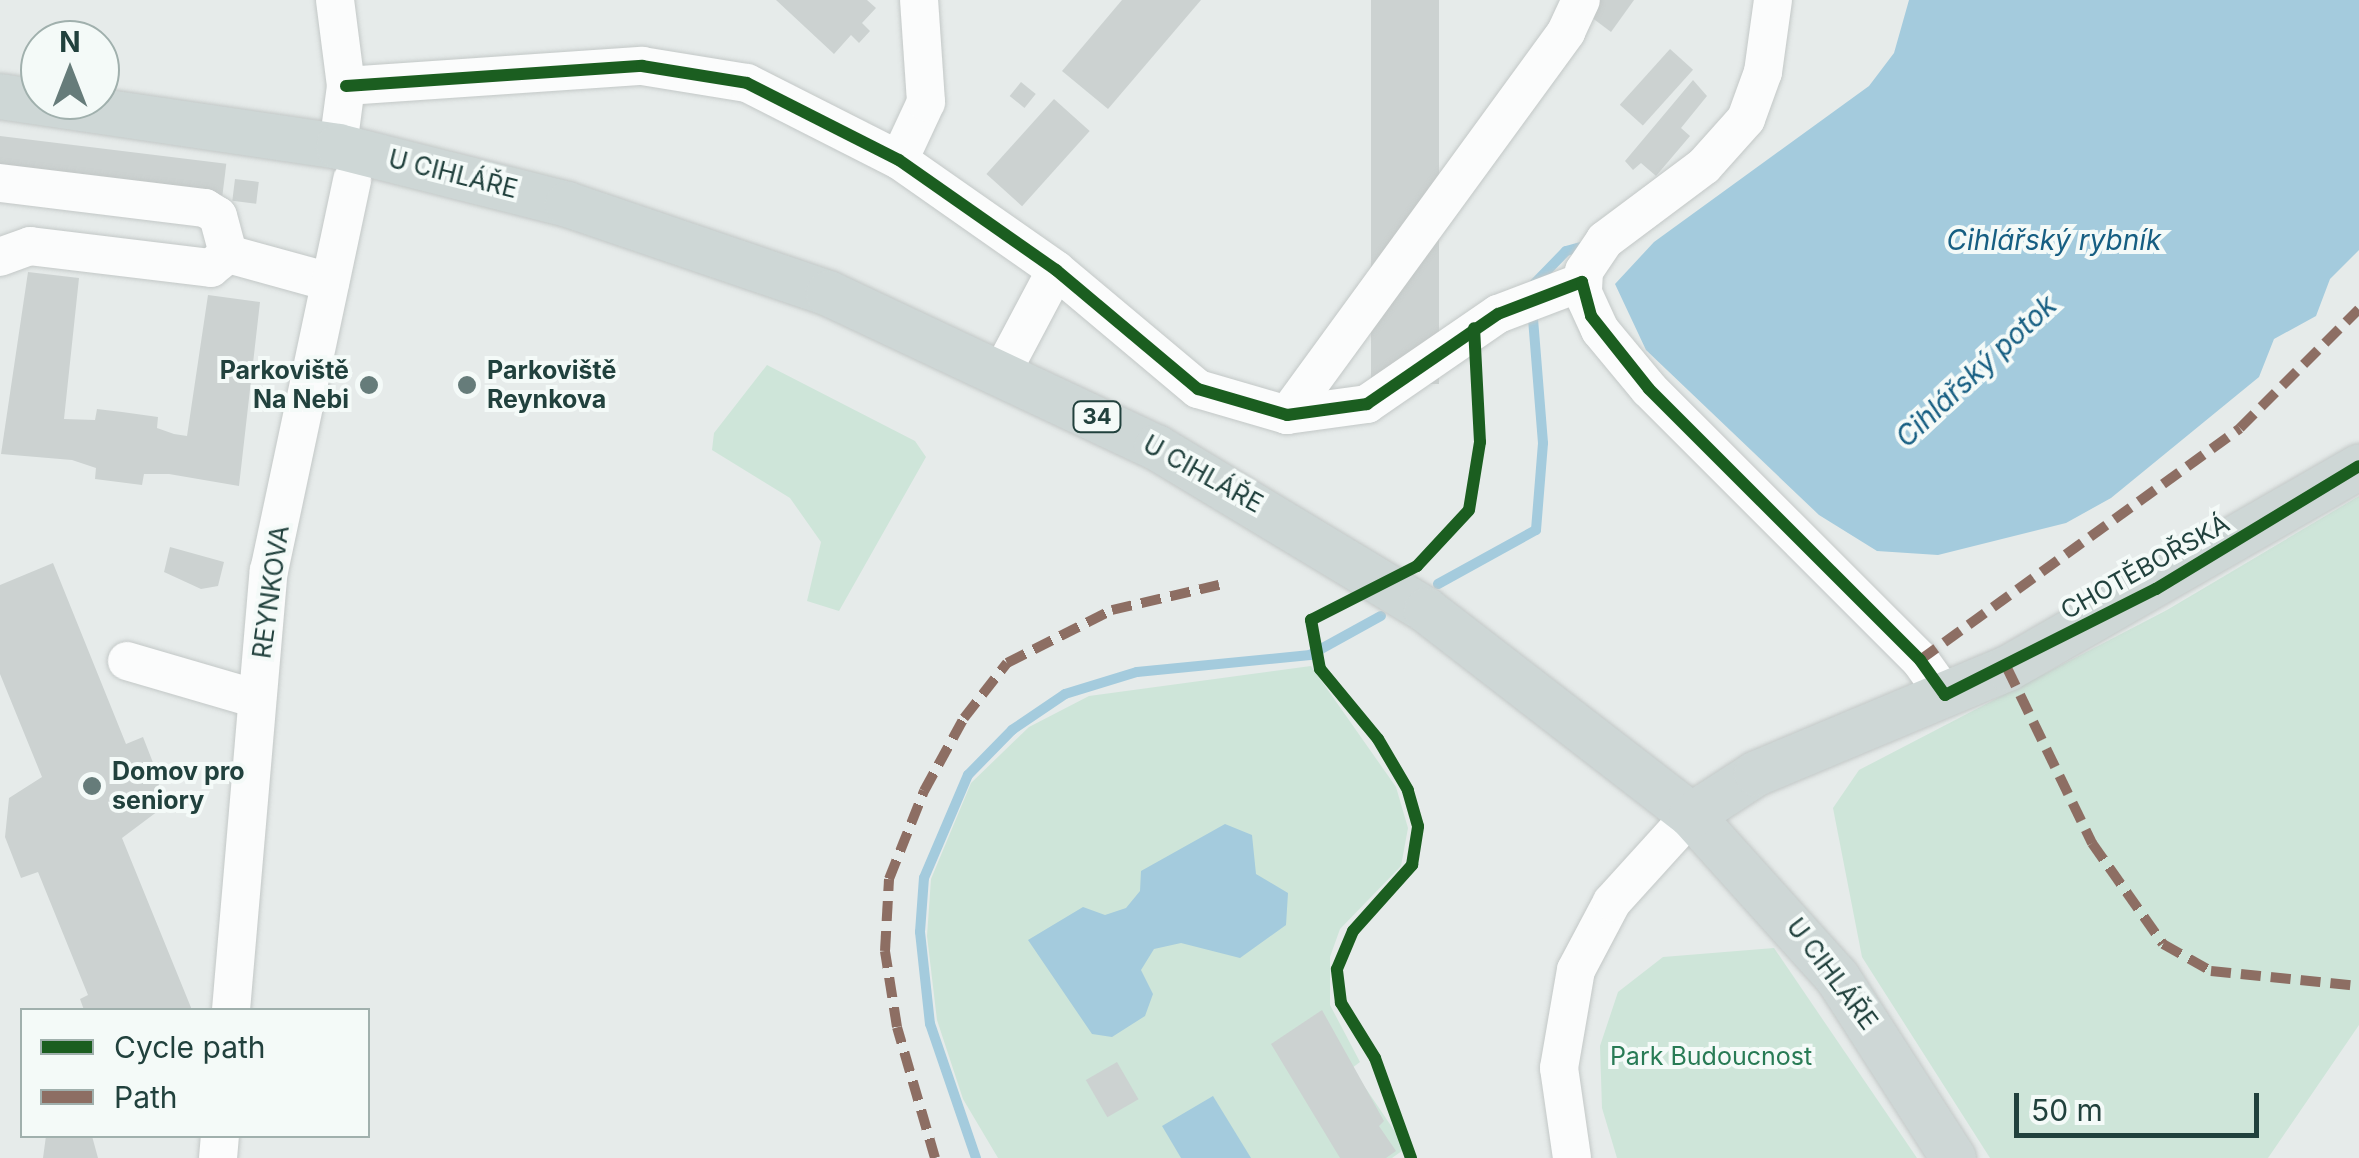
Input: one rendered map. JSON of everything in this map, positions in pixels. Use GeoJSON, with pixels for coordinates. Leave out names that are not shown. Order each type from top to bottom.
{"type":"FeatureCollection","features":[{"type":"Feature","properties":{"kind":"main road","name":"U CIHLÁŘE"},"geometry":{"type":"LineString","coordinates":[[0,96],[345,162],[656,232],[828,294],[1003,370],[1339,553],[1528,684],[1690,815],[1837,977],[1954,1158]]}},
{"type":"Feature","properties":{"kind":"main road","name":"CHOTĚBOŘSKÁ"},"geometry":{"type":"LineString","coordinates":[[1690,815],[1756,773],[1945,695],[2156,588],[2359,466]]}},
{"type":"Feature","properties":{"kind":"street","name":"REYNKOVA"},"geometry":{"type":"LineString","coordinates":[[231,1008],[269,570],[330,282],[345,162],[346,86],[335,0]]}},
{"type":"Feature","properties":{"kind":"street"},"geometry":{"type":"LineString","coordinates":[[899,160],[926,102],[919,0]]}},
{"type":"Feature","properties":{"kind":"street"},"geometry":{"type":"LineString","coordinates":[[1287,415],[1566,32],[1581,0]]}},
{"type":"Feature","properties":{"kind":"street"},"geometry":{"type":"LineString","coordinates":[[346,86],[697,69],[782,96],[899,160],[1056,270],[1198,389],[1287,415],[1367,404],[1498,314],[1582,282],[1615,230],[1704,166],[1738,130],[1759,89],[1773,0]]}},
{"type":"Feature","properties":{"kind":"street"},"geometry":{"type":"LineString","coordinates":[[0,183],[205,208],[222,223],[228,254]]}},
{"type":"Feature","properties":{"kind":"street"},"geometry":{"type":"LineString","coordinates":[[0,256],[30,246],[211,268],[228,254]]}},
{"type":"Feature","properties":{"kind":"street"},"geometry":{"type":"LineString","coordinates":[[228,254],[330,282]]}},
{"type":"Feature","properties":{"kind":"street"},"geometry":{"type":"LineString","coordinates":[[1003,370],[1056,270]]}},
{"type":"Feature","properties":{"kind":"street"},"geometry":{"type":"LineString","coordinates":[[1582,282],[1591,316],[1649,389],[1920,660],[1945,695]]}},
{"type":"Feature","properties":{"kind":"street"},"geometry":{"type":"LineString","coordinates":[[127,662],[257,699]]}},
{"type":"Feature","properties":{"kind":"street","name":"CHOTĚBOŘSKÁ"},"geometry":{"type":"LineString","coordinates":[[1572,1158],[1559,1068],[1576,970],[1612,902],[1690,815]]}},
{"type":"Feature","properties":{"kind":"green space"},"geometry":{"type":"Polygon","coordinates":[[[767,365],[915,441],[926,457],[839,611],[807,601],[821,542],[790,498],[712,450],[714,433],[767,365]]]}},
{"type":"Feature","properties":{"kind":"green space"},"geometry":{"type":"Polygon","coordinates":[[[2359,496],[2359,1025],[2268,1158],[1990,1158],[1862,957],[1833,808],[1859,770],[2167,610],[2359,496]]]}},
{"type":"Feature","properties":{"kind":"green space"},"geometry":{"type":"Polygon","coordinates":[[[1311,666],[1396,787],[1408,828],[1401,866],[1340,929],[1330,957],[1330,1005],[1360,1062],[1352,1068],[1406,1148],[1392,1158],[998,1158],[963,1099],[937,1020],[927,936],[931,879],[971,783],[1029,727],[1089,696],[1311,666]]]}},
{"type":"Feature","properties":{"kind":"green space","name":"Park Budoucnost"},"geometry":{"type":"Polygon","coordinates":[[[1774,948],[1917,1158],[1617,1158],[1602,1108],[1600,1046],[1618,992],[1663,957],[1774,948]]]}},
{"type":"Feature","properties":{"kind":"water","name":"Cihlářský rybník"},"geometry":{"type":"Polygon","coordinates":[[[1909,0],[2359,0],[2359,250],[2330,279],[2316,316],[2274,339],[2259,377],[2111,498],[2066,523],[1938,555],[1877,551],[1819,515],[1646,350],[1615,284],[1654,242],[1869,86],[1894,53],[1909,0]]]}},
{"type":"Feature","properties":{"kind":"water"},"geometry":{"type":"Polygon","coordinates":[[[1225,824],[1252,835],[1256,874],[1288,893],[1286,925],[1240,958],[1181,943],[1154,949],[1141,970],[1153,994],[1145,1016],[1112,1037],[1092,1034],[1028,940],[1083,907],[1105,915],[1126,908],[1140,891],[1141,871],[1225,824]]]}},
{"type":"Feature","properties":{"kind":"water"},"geometry":{"type":"Polygon","coordinates":[[[1213,1096],[1251,1158],[1181,1158],[1162,1126],[1213,1096]]]}},
{"type":"Feature","properties":{"kind":"building"},"geometry":{"type":"Polygon","coordinates":[[[776,0],[867,0],[876,8],[862,23],[870,31],[859,43],[851,35],[834,54],[776,0]]]}},
{"type":"Feature","properties":{"kind":"building"},"geometry":{"type":"Polygon","coordinates":[[[1122,0],[1201,0],[1108,109],[1062,71],[1122,0]]]}},
{"type":"Feature","properties":{"kind":"building"},"geometry":{"type":"Polygon","coordinates":[[[1371,0],[1439,0],[1439,384],[1371,384],[1371,0]]]}},
{"type":"Feature","properties":{"kind":"building"},"geometry":{"type":"Polygon","coordinates":[[[1597,0],[1634,0],[1611,32],[1587,14],[1597,0]]]}},
{"type":"Feature","properties":{"kind":"building"},"geometry":{"type":"Polygon","coordinates":[[[1670,49],[1693,70],[1643,125],[1620,105],[1670,49]]]}},
{"type":"Feature","properties":{"kind":"building"},"geometry":{"type":"Polygon","coordinates":[[[1693,80],[1707,96],[1681,128],[1690,136],[1656,176],[1641,163],[1633,170],[1625,161],[1693,80]]]}},
{"type":"Feature","properties":{"kind":"building"},"geometry":{"type":"Polygon","coordinates":[[[1021,82],[1036,94],[1024,108],[1010,96],[1021,82]]]}},
{"type":"Feature","properties":{"kind":"building"},"geometry":{"type":"Polygon","coordinates":[[[1054,99],[1090,131],[1022,206],[986,174],[1054,99]]]}},
{"type":"Feature","properties":{"kind":"building"},"geometry":{"type":"Polygon","coordinates":[[[0,136],[226,164],[222,196],[0,168],[0,136]]]}},
{"type":"Feature","properties":{"kind":"building"},"geometry":{"type":"Polygon","coordinates":[[[235,179],[259,182],[256,204],[232,201],[235,179]]]}},
{"type":"Feature","properties":{"kind":"building"},"geometry":{"type":"Polygon","coordinates":[[[28,272],[79,278],[64,419],[95,420],[97,409],[122,412],[158,417],[157,428],[187,436],[208,295],[260,302],[239,486],[169,474],[144,474],[142,485],[95,479],[96,468],[72,460],[1,454],[28,272]]]}},
{"type":"Feature","properties":{"kind":"building"},"geometry":{"type":"Polygon","coordinates":[[[170,547],[224,562],[218,586],[201,589],[164,572],[170,547]]]}},
{"type":"Feature","properties":{"kind":"building","name":"Domov pro seniory"},"geometry":{"type":"Polygon","coordinates":[[[53,563],[126,744],[143,737],[159,778],[158,811],[122,838],[191,1008],[83,1008],[80,999],[88,995],[38,872],[21,878],[5,837],[9,798],[42,777],[0,674],[0,585],[53,563]]]}},
{"type":"Feature","properties":{"kind":"building"},"geometry":{"type":"Polygon","coordinates":[[[1322,1010],[1384,1121],[1379,1126],[1396,1151],[1386,1158],[1340,1158],[1271,1044],[1322,1010]]]}},
{"type":"Feature","properties":{"kind":"building"},"geometry":{"type":"Polygon","coordinates":[[[1117,1062],[1138,1099],[1107,1117],[1086,1080],[1117,1062]]]}},
{"type":"Feature","properties":{"kind":"building"},"geometry":{"type":"Polygon","coordinates":[[[46,1138],[93,1138],[98,1158],[43,1158],[46,1138]]]}},
{"type":"Feature","properties":{"kind":"waterway"},"geometry":{"type":"LineString","coordinates":[[1534,284],[1566,251],[1585,246]]}},
{"type":"Feature","properties":{"kind":"waterway"},"geometry":{"type":"LineString","coordinates":[[1438,584],[1536,530],[1543,443],[1533,318]]}},
{"type":"Feature","properties":{"kind":"waterway","name":"Cihlářský potok"},"geometry":{"type":"LineString","coordinates":[[976,1158],[930,1024],[920,932],[924,878],[968,775],[1012,730],[1065,694],[1137,672],[1310,655],[1381,616]]}},
{"type":"Feature","properties":{"kind":"marked path"},"geometry":{"type":"LineString","coordinates":[[1920,660],[2240,428],[2359,309]]}},
{"type":"Feature","properties":{"kind":"marked path"},"geometry":{"type":"LineString","coordinates":[[935,1158],[897,1027],[885,951],[889,879],[924,791],[964,718],[1007,663],[1112,610],[1219,585]]}},
{"type":"Feature","properties":{"kind":"marked path"},"geometry":{"type":"LineString","coordinates":[[2007,668],[2092,843],[2163,944],[2211,971],[2359,986]]}},
{"type":"Feature","properties":{"kind":"cycle path"},"geometry":{"type":"LineString","coordinates":[[346,86],[642,66],[747,83],[899,160],[1056,270],[1198,389],[1287,415],[1367,404],[1498,314],[1582,282],[1591,316],[1649,389],[1920,660],[1945,695],[2156,589],[2359,466]]}},
{"type":"Feature","properties":{"kind":"cycle path"},"geometry":{"type":"LineString","coordinates":[[1411,1158],[1375,1058],[1341,1003],[1337,969],[1353,931],[1412,865],[1418,826],[1408,790],[1378,739],[1320,669],[1311,620],[1417,566],[1469,510],[1480,442],[1474,328]]}},
{"type":"Feature","properties":{"kind":"place","name":"Parkoviště Na Nebi"},"geometry":{"type":"Point","coordinates":[369,385]}},
{"type":"Feature","properties":{"kind":"place","name":"Parkoviště Reynkova"},"geometry":{"type":"Point","coordinates":[467,385]}},
{"type":"Feature","properties":{"kind":"place","name":"Domov pro seniory"},"geometry":{"type":"Point","coordinates":[92,786]}}]}
